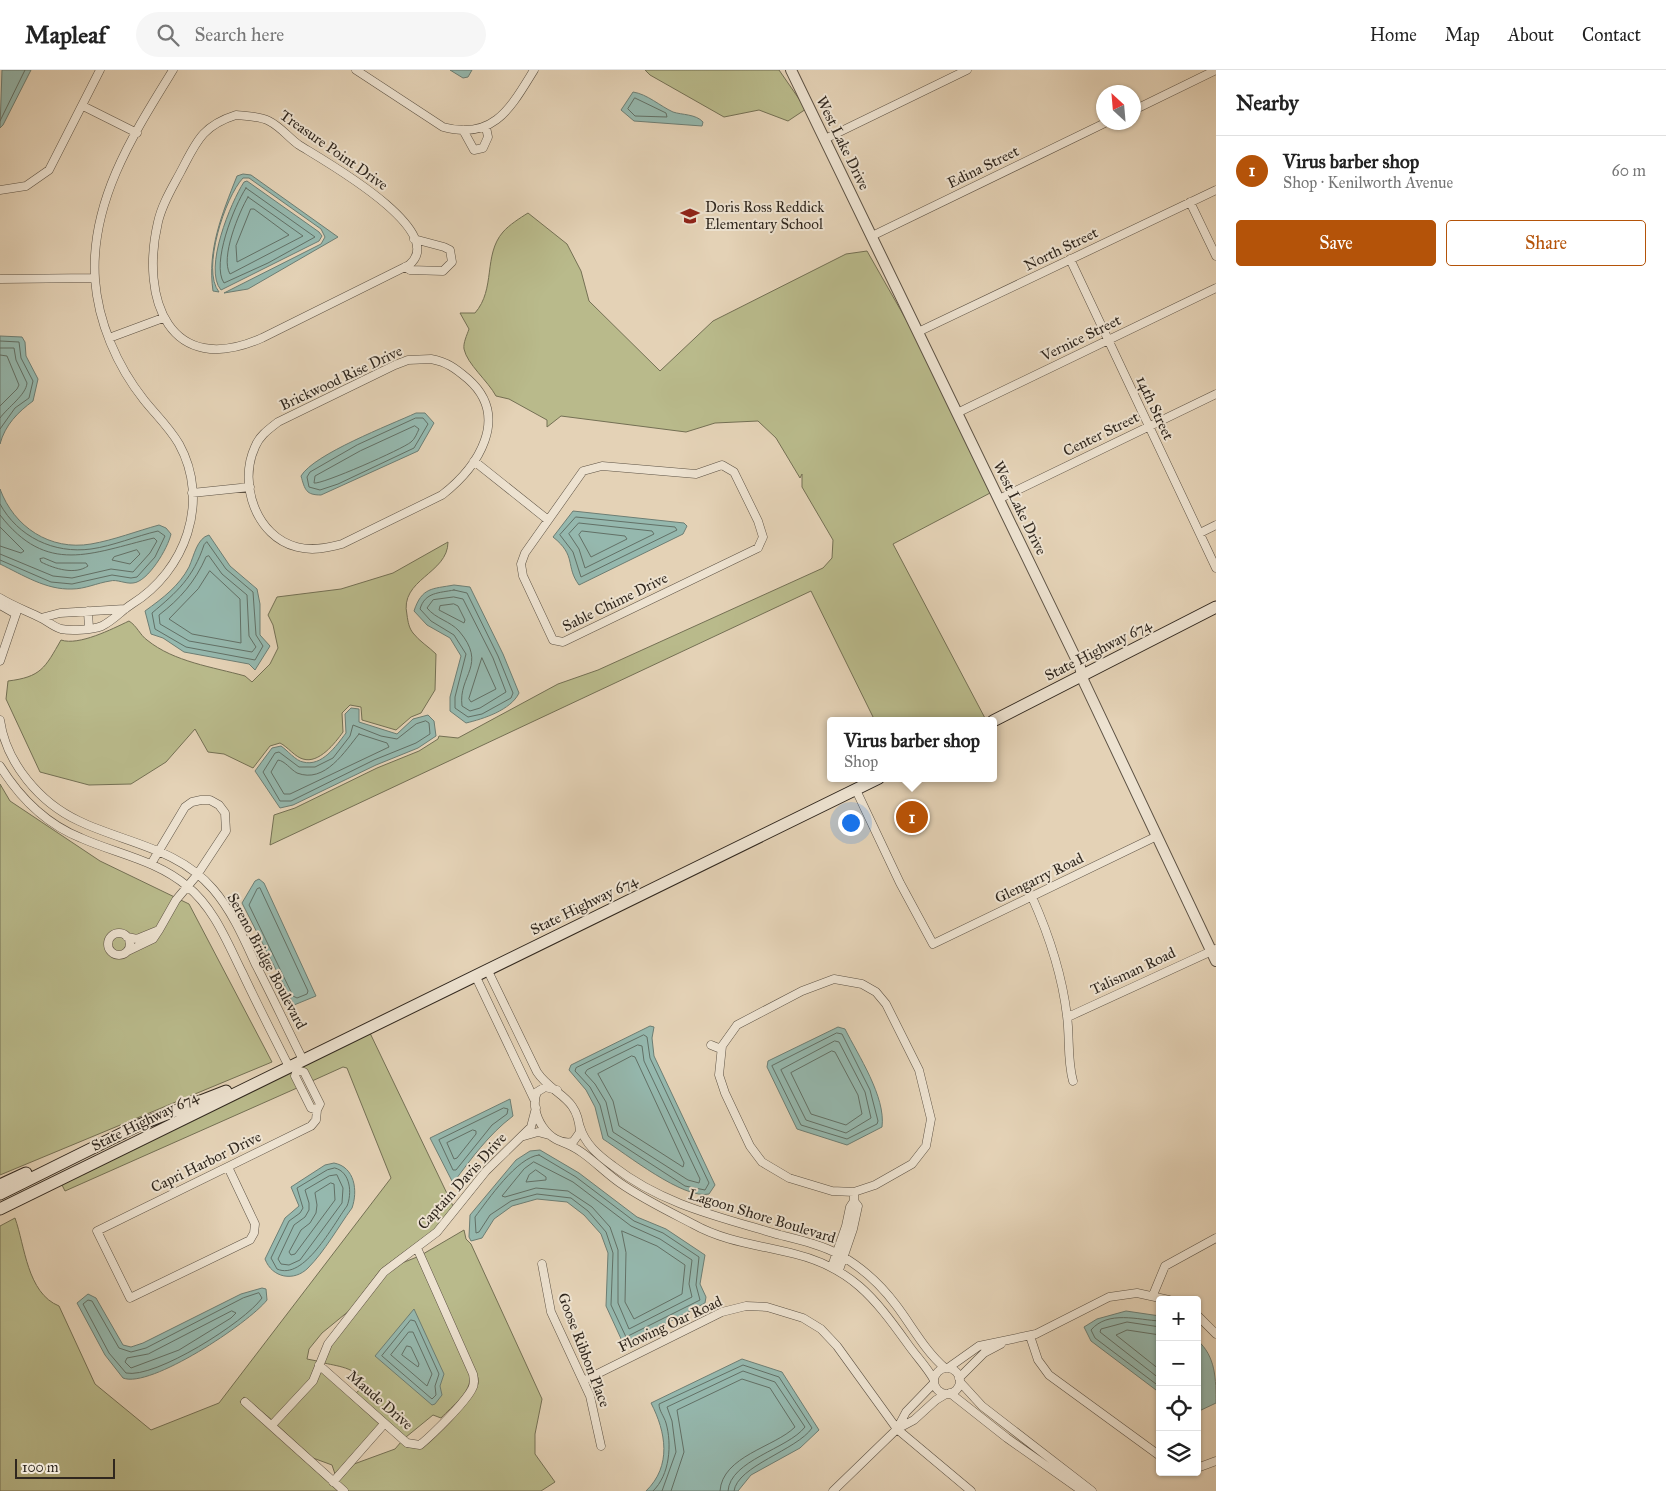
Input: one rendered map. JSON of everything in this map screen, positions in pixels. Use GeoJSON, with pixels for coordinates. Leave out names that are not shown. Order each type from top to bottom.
{"type":"FeatureCollection","features":[{"type":"Feature","properties":{"kind":"main road","name":"State Highway 674"},"geometry":{"type":"LineString","coordinates":[[997,719],[1216,607]]}},
{"type":"Feature","properties":{"kind":"main road","name":"State Highway 674"},"geometry":{"type":"LineString","coordinates":[[0,1209],[871,782]]}},
{"type":"Feature","properties":{"kind":"main road","name":"State Highway 674"},"geometry":{"type":"LineString","coordinates":[[0,1194],[139,1125],[294,1066]]}},
{"type":"Feature","properties":{"kind":"main road"},"geometry":{"type":"LineString","coordinates":[[0,1185],[44,1164],[73,1158]]}},
{"type":"Feature","properties":{"kind":"street"},"geometry":{"type":"LineString","coordinates":[[0,190],[26,186],[49,170],[100,70]]}},
{"type":"Feature","properties":{"kind":"street"},"geometry":{"type":"LineString","coordinates":[[1,604],[41,618],[60,629],[100,627],[121,615],[125,609],[150,593],[168,574],[180,556],[190,530],[192,493],[190,473],[180,445],[166,424],[144,400],[127,376],[109,338],[101,313],[95,278],[100,216],[110,182],[173,70]]}},
{"type":"Feature","properties":{"kind":"street"},"geometry":{"type":"LineString","coordinates":[[356,70],[443,127],[463,130],[486,127],[499,118],[512,104],[534,70]]}},
{"type":"Feature","properties":{"kind":"street","name":"West Lake Drive"},"geometry":{"type":"LineString","coordinates":[[791,70],[999,499],[1157,836],[1213,950],[1216,961]]}},
{"type":"Feature","properties":{"kind":"street"},"geometry":{"type":"LineString","coordinates":[[825,140],[967,70]]}},
{"type":"Feature","properties":{"kind":"street"},"geometry":{"type":"LineString","coordinates":[[1141,107],[1216,70]]}},
{"type":"Feature","properties":{"kind":"street"},"geometry":{"type":"LineString","coordinates":[[83,106],[136,133]]}},
{"type":"Feature","properties":{"kind":"street","name":"Treasure Point Drive"},"geometry":{"type":"LineString","coordinates":[[404,267],[242,347],[213,350],[184,340],[163,318],[157,301],[152,264],[159,219],[197,140],[209,126],[236,115],[253,116],[269,121],[296,143],[370,190],[384,201],[401,220],[414,239]]}},
{"type":"Feature","properties":{"kind":"street"},"geometry":{"type":"LineString","coordinates":[[463,130],[474,150],[483,148],[488,137],[486,127]]}},
{"type":"Feature","properties":{"kind":"street","name":"Edina Street"},"geometry":{"type":"LineString","coordinates":[[872,236],[1096,127]]}},
{"type":"Feature","properties":{"kind":"street","name":"North Street"},"geometry":{"type":"LineString","coordinates":[[918,332],[1216,190]]}},
{"type":"Feature","properties":{"kind":"street"},"geometry":{"type":"LineString","coordinates":[[1190,202],[1216,256]]}},
{"type":"Feature","properties":{"kind":"street"},"geometry":{"type":"LineString","coordinates":[[414,239],[450,250],[452,262],[443,271],[410,270],[404,267],[415,260],[417,254],[414,239]]}},
{"type":"Feature","properties":{"kind":"street","name":"14th Street"},"geometry":{"type":"LineString","coordinates":[[1070,260],[1216,568]]}},
{"type":"Feature","properties":{"kind":"street"},"geometry":{"type":"LineString","coordinates":[[0,279],[95,278]]}},
{"type":"Feature","properties":{"kind":"street","name":"Vernice Street"},"geometry":{"type":"LineString","coordinates":[[957,412],[1216,288]]}},
{"type":"Feature","properties":{"kind":"street"},"geometry":{"type":"LineString","coordinates":[[109,338],[163,318]]}},
{"type":"Feature","properties":{"kind":"street","name":"Brickwood Rise Drive"},"geometry":{"type":"LineString","coordinates":[[431,359],[452,365],[475,385],[487,407],[489,422],[487,435],[474,461],[451,488],[442,495],[342,544],[329,548],[296,547],[282,541],[270,532],[256,512],[250,488],[249,463],[255,446],[267,430],[278,422],[408,360],[431,359]]}},
{"type":"Feature","properties":{"kind":"street","name":"Center Street"},"geometry":{"type":"LineString","coordinates":[[999,499],[1216,394]]}},
{"type":"Feature","properties":{"kind":"street"},"geometry":{"type":"LineString","coordinates":[[474,461],[548,520]]}},
{"type":"Feature","properties":{"kind":"street","name":"Sable Chime Drive"},"geometry":{"type":"LineString","coordinates":[[722,465],[734,472],[758,521],[763,537],[758,548],[563,642],[553,640],[549,634],[521,564],[525,553],[548,520],[566,497],[575,478],[589,468],[602,466],[684,475],[696,474],[722,465]]}},
{"type":"Feature","properties":{"kind":"street"},"geometry":{"type":"LineString","coordinates":[[192,493],[250,488]]}},
{"type":"Feature","properties":{"kind":"street"},"geometry":{"type":"LineString","coordinates":[[1200,533],[1216,525]]}},
{"type":"Feature","properties":{"kind":"street"},"geometry":{"type":"LineString","coordinates":[[41,618],[60,613],[125,609]]}},
{"type":"Feature","properties":{"kind":"street"},"geometry":{"type":"LineString","coordinates":[[0,661],[17,611]]}},
{"type":"Feature","properties":{"kind":"street"},"geometry":{"type":"LineString","coordinates":[[88,611],[88,629]]}},
{"type":"Feature","properties":{"kind":"street","name":"Sereno Bridge Boulevard"},"geometry":{"type":"LineString","coordinates":[[0,720],[10,751],[22,774],[39,793],[78,821],[158,851],[197,875],[212,889],[230,913],[294,1066]]}},
{"type":"Feature","properties":{"kind":"street","name":"Sereno Bridge Boulevard"},"geometry":{"type":"LineString","coordinates":[[0,766],[14,788],[35,810],[59,828],[82,839],[150,864],[169,873],[189,887],[215,918],[294,1066]]}},
{"type":"Feature","properties":{"kind":"street","name":"Glengarry Road"},"geometry":{"type":"LineString","coordinates":[[856,790],[900,883],[933,944],[1157,836]]}},
{"type":"Feature","properties":{"kind":"street"},"geometry":{"type":"LineString","coordinates":[[150,864],[185,807],[192,802],[210,800],[219,805],[225,813],[226,831],[189,887],[176,900],[159,930],[153,939],[122,955],[116,955],[111,952],[108,945],[110,938],[115,934],[122,934],[137,939],[159,930]]}},
{"type":"Feature","properties":{"kind":"street"},"geometry":{"type":"LineString","coordinates":[[1032,897],[1046,928],[1056,961],[1068,1017],[1068,1063],[1073,1081]]}},
{"type":"Feature","properties":{"kind":"street"},"geometry":{"type":"LineString","coordinates":[[128,937],[130,944],[128,951]]}},
{"type":"Feature","properties":{"kind":"street","name":"Talisman Road"},"geometry":{"type":"LineString","coordinates":[[1068,1017],[1213,950]]}},
{"type":"Feature","properties":{"kind":"street"},"geometry":{"type":"LineString","coordinates":[[475,975],[532,1090],[535,1106],[542,1125],[551,1136],[562,1142],[576,1139],[580,1126],[574,1108],[537,1072],[487,969]]}},
{"type":"Feature","properties":{"kind":"street"},"geometry":{"type":"LineString","coordinates":[[858,982],[860,972]]}},
{"type":"Feature","properties":{"kind":"street"},"geometry":{"type":"LineString","coordinates":[[834,979],[858,982],[876,992],[886,1004],[917,1064],[931,1119],[929,1147],[906,1168],[854,1196],[789,1178],[771,1168],[759,1158],[721,1084],[719,1065],[721,1049],[732,1030],[743,1020],[802,991],[834,979]]}},
{"type":"Feature","properties":{"kind":"street"},"geometry":{"type":"LineString","coordinates":[[711,1045],[721,1049]]}},
{"type":"Feature","properties":{"kind":"street","name":"Capri Harbor Drive"},"geometry":{"type":"LineString","coordinates":[[228,1167],[255,1224],[254,1233],[250,1240],[130,1298],[97,1231],[311,1126],[316,1120],[320,1104],[304,1072],[294,1066]]}},
{"type":"Feature","properties":{"kind":"street"},"geometry":{"type":"LineString","coordinates":[[535,1106],[536,1095],[540,1089],[550,1087],[557,1090]]}},
{"type":"Feature","properties":{"kind":"street","name":"Captain Davis Drive"},"geometry":{"type":"LineString","coordinates":[[272,1425],[312,1381],[328,1344],[384,1272],[437,1232],[486,1171],[534,1123],[535,1106]]}},
{"type":"Feature","properties":{"kind":"street","name":"Lagoon Shore Boulevard"},"geometry":{"type":"LineString","coordinates":[[580,1126],[586,1142],[607,1161],[637,1183],[662,1197],[686,1208],[840,1255],[881,1287],[926,1347],[947,1368]]}},
{"type":"Feature","properties":{"kind":"street","name":"Captain Davis Drive"},"geometry":{"type":"LineString","coordinates":[[520,1138],[538,1132],[551,1136]]}},
{"type":"Feature","properties":{"kind":"street","name":"Lagoon Shore Boulevard"},"geometry":{"type":"LineString","coordinates":[[562,1142],[578,1149],[611,1176],[642,1197],[709,1233],[793,1253],[835,1268],[862,1287],[878,1303],[934,1382]]}},
{"type":"Feature","properties":{"kind":"street"},"geometry":{"type":"LineString","coordinates":[[835,1268],[856,1217],[858,1206],[854,1196]]}},
{"type":"Feature","properties":{"kind":"street"},"geometry":{"type":"LineString","coordinates":[[1153,1295],[1165,1266],[1216,1238]]}},
{"type":"Feature","properties":{"kind":"street","name":"Maude Drive"},"geometry":{"type":"LineString","coordinates":[[319,1365],[384,1424],[408,1443],[420,1445],[429,1438],[473,1388],[473,1374],[417,1248]]}},
{"type":"Feature","properties":{"kind":"street","name":"Goose Ribbon Place"},"geometry":{"type":"LineString","coordinates":[[542,1264],[551,1312],[593,1405],[601,1446]]}},
{"type":"Feature","properties":{"kind":"street"},"geometry":{"type":"LineString","coordinates":[[897,1429],[906,1412],[934,1382],[939,1371],[947,1368],[979,1346],[1030,1336],[1099,1300],[1128,1294],[1156,1296]]}},
{"type":"Feature","properties":{"kind":"street","name":"Flowing Oar Road"},"geometry":{"type":"LineString","coordinates":[[583,1381],[722,1312],[746,1306],[767,1307],[803,1318],[829,1335],[897,1429],[971,1491]]}},
{"type":"Feature","properties":{"kind":"street"},"geometry":{"type":"LineString","coordinates":[[1201,1319],[1216,1334]]}},
{"type":"Feature","properties":{"kind":"street"},"geometry":{"type":"LineString","coordinates":[[1030,1336],[1038,1360],[1049,1375],[1156,1453]]}},
{"type":"Feature","properties":{"kind":"street"},"geometry":{"type":"LineString","coordinates":[[833,1491],[897,1429],[914,1420],[936,1400],[957,1389],[960,1380],[984,1353],[1013,1339]]}},
{"type":"Feature","properties":{"kind":"street"},"geometry":{"type":"LineString","coordinates":[[947,1368],[955,1371],[960,1380],[982,1406],[1092,1491]]}},
{"type":"Feature","properties":{"kind":"street"},"geometry":{"type":"LineString","coordinates":[[934,1382],[937,1390],[948,1394],[1082,1491]]}},
{"type":"Feature","properties":{"kind":"street"},"geometry":{"type":"LineString","coordinates":[[245,1402],[344,1491]]}},
{"type":"Feature","properties":{"kind":"street"},"geometry":{"type":"LineString","coordinates":[[334,1482],[384,1424]]}},
{"type":"Feature","properties":{"kind":"street"},"geometry":{"type":"LineString","coordinates":[[1201,1467],[1216,1461]]}},
{"type":"Feature","properties":{"kind":"green space"},"geometry":{"type":"Polygon","coordinates":[[[645,70],[779,70],[806,109],[788,121],[759,110],[724,117],[650,75],[645,70]]]}},
{"type":"Feature","properties":{"kind":"green space"},"geometry":{"type":"Polygon","coordinates":[[[528,213],[567,244],[581,271],[589,301],[660,371],[713,321],[846,254],[867,251],[916,337],[992,492],[893,544],[984,717],[873,717],[811,591],[270,845],[274,815],[295,808],[377,768],[419,751],[438,739],[439,736],[458,738],[558,684],[598,670],[823,568],[832,558],[833,540],[802,487],[802,474],[800,478],[776,438],[758,421],[715,423],[686,432],[561,416],[547,427],[547,420],[509,399],[496,396],[466,355],[464,344],[469,329],[460,313],[475,313],[481,304],[488,283],[493,251],[497,241],[503,232],[528,213]]]}},
{"type":"Feature","properties":{"kind":"green space"},"geometry":{"type":"Polygon","coordinates":[[[448,542],[446,553],[440,562],[416,585],[406,603],[408,620],[412,631],[418,639],[436,654],[435,690],[421,713],[411,717],[396,730],[362,720],[361,707],[350,705],[342,713],[343,732],[321,756],[309,760],[303,759],[280,743],[270,746],[253,768],[224,754],[208,752],[195,729],[166,762],[131,784],[89,785],[40,772],[6,699],[8,681],[28,677],[41,670],[51,658],[61,640],[77,641],[86,639],[129,621],[142,636],[169,654],[194,663],[245,676],[252,682],[270,664],[278,648],[273,625],[268,615],[277,597],[341,589],[393,573],[448,542]]]}},
{"type":"Feature","properties":{"kind":"green space"},"geometry":{"type":"Polygon","coordinates":[[[0,784],[10,801],[100,861],[189,904],[272,1062],[0,1175],[0,784]]]}},
{"type":"Feature","properties":{"kind":"green space"},"geometry":{"type":"Polygon","coordinates":[[[369,1031],[453,1206],[435,1229],[381,1269],[350,1310],[322,1333],[309,1349],[307,1359],[317,1361],[310,1379],[272,1420],[244,1397],[240,1402],[338,1491],[0,1491],[0,1226],[15,1218],[34,1280],[48,1300],[59,1306],[95,1384],[151,1430],[219,1403],[391,1178],[347,1068],[343,1067],[312,1081],[300,1067],[369,1031]]]}},
{"type":"Feature","properties":{"kind":"green space"},"geometry":{"type":"Polygon","coordinates":[[[293,1069],[297,1088],[65,1191],[61,1183],[293,1069]]]}},
{"type":"Feature","properties":{"kind":"green space"},"geometry":{"type":"Polygon","coordinates":[[[464,1230],[466,1239],[471,1244],[542,1399],[535,1434],[535,1454],[555,1482],[541,1491],[349,1491],[338,1482],[354,1464],[395,1449],[401,1442],[407,1447],[419,1448],[432,1440],[472,1396],[478,1384],[478,1378],[423,1254],[464,1230]]]}},
{"type":"Feature","properties":{"kind":"green space"},"geometry":{"type":"Polygon","coordinates":[[[417,1257],[470,1375],[470,1381],[465,1393],[441,1418],[433,1415],[406,1437],[356,1393],[365,1385],[358,1375],[348,1369],[324,1363],[331,1346],[387,1274],[402,1263],[417,1257]]]}},
{"type":"Feature","properties":{"kind":"green space"},"geometry":{"type":"Polygon","coordinates":[[[321,1371],[379,1424],[335,1474],[332,1465],[313,1458],[277,1425],[315,1384],[321,1371]]]}},
{"type":"Feature","properties":{"kind":"water"},"geometry":{"type":"Polygon","coordinates":[[[2,70],[31,70],[0,128],[2,70]]]}},
{"type":"Feature","properties":{"kind":"water"},"geometry":{"type":"Polygon","coordinates":[[[450,70],[472,70],[468,77],[463,78],[450,70]]]}},
{"type":"Feature","properties":{"kind":"water"},"geometry":{"type":"Polygon","coordinates":[[[633,92],[673,112],[697,117],[703,122],[702,126],[634,121],[621,110],[633,92]]]}},
{"type":"Feature","properties":{"kind":"water"},"geometry":{"type":"Polygon","coordinates":[[[243,174],[251,175],[338,237],[248,289],[224,293],[321,244],[325,237],[321,229],[249,178],[243,178],[229,201],[218,234],[213,268],[214,282],[219,292],[213,291],[212,261],[217,232],[237,176],[243,174]]]}},
{"type":"Feature","properties":{"kind":"water"},"geometry":{"type":"Polygon","coordinates":[[[247,181],[322,236],[319,241],[221,290],[216,280],[217,252],[232,204],[244,182],[247,181]]]}},
{"type":"Feature","properties":{"kind":"water"},"geometry":{"type":"Polygon","coordinates":[[[0,336],[22,337],[25,342],[26,356],[38,379],[33,401],[13,420],[5,431],[0,444],[0,336]]]}},
{"type":"Feature","properties":{"kind":"water"},"geometry":{"type":"Polygon","coordinates":[[[416,413],[425,413],[434,423],[418,451],[321,495],[312,494],[307,491],[301,476],[309,467],[336,450],[416,413]]]}},
{"type":"Feature","properties":{"kind":"water"},"geometry":{"type":"Polygon","coordinates":[[[0,489],[14,515],[24,525],[48,540],[61,544],[91,544],[159,525],[166,528],[171,534],[166,547],[151,571],[139,581],[133,583],[105,582],[77,589],[53,587],[35,581],[0,564],[0,489]]]}},
{"type":"Feature","properties":{"kind":"water"},"geometry":{"type":"Polygon","coordinates":[[[573,511],[684,523],[687,526],[683,534],[579,585],[572,572],[565,550],[553,537],[573,511]]]}},
{"type":"Feature","properties":{"kind":"water"},"geometry":{"type":"Polygon","coordinates":[[[209,535],[230,566],[257,589],[260,604],[260,635],[270,646],[255,670],[249,664],[184,652],[163,638],[151,634],[145,611],[175,586],[189,567],[199,544],[209,535]]]}},
{"type":"Feature","properties":{"kind":"water"},"geometry":{"type":"Polygon","coordinates":[[[454,585],[470,587],[503,654],[519,693],[503,709],[466,723],[450,711],[450,697],[461,656],[450,638],[427,625],[414,611],[424,593],[429,590],[454,585]]]}},
{"type":"Feature","properties":{"kind":"water"},"geometry":{"type":"Polygon","coordinates":[[[351,708],[359,709],[359,722],[397,734],[413,719],[428,715],[434,721],[436,736],[418,748],[376,765],[293,805],[280,808],[255,771],[272,748],[281,746],[300,761],[310,763],[322,758],[333,749],[346,733],[345,714],[351,708]]]}},
{"type":"Feature","properties":{"kind":"water"},"geometry":{"type":"Polygon","coordinates":[[[259,879],[264,883],[316,996],[294,1005],[242,903],[255,881],[259,879]]]}},
{"type":"Feature","properties":{"kind":"water"},"geometry":{"type":"Polygon","coordinates":[[[650,1026],[654,1027],[652,1038],[654,1056],[715,1185],[709,1194],[698,1194],[671,1183],[640,1165],[603,1139],[595,1107],[586,1090],[569,1070],[571,1065],[650,1026]]]}},
{"type":"Feature","properties":{"kind":"water"},"geometry":{"type":"Polygon","coordinates":[[[838,1027],[845,1029],[870,1076],[880,1103],[882,1115],[882,1127],[847,1145],[797,1129],[767,1067],[768,1061],[838,1027]]]}},
{"type":"Feature","properties":{"kind":"water"},"geometry":{"type":"Polygon","coordinates":[[[510,1099],[513,1116],[488,1139],[453,1183],[430,1138],[510,1099]]]}},
{"type":"Feature","properties":{"kind":"water"},"geometry":{"type":"Polygon","coordinates":[[[540,1150],[579,1173],[637,1217],[666,1229],[705,1255],[700,1284],[706,1297],[705,1303],[629,1343],[623,1343],[606,1306],[608,1253],[601,1234],[584,1215],[567,1202],[537,1199],[512,1206],[494,1219],[482,1238],[471,1241],[469,1237],[470,1215],[516,1160],[530,1151],[540,1150]]]}},
{"type":"Feature","properties":{"kind":"water"},"geometry":{"type":"Polygon","coordinates":[[[334,1163],[347,1169],[351,1175],[355,1194],[352,1208],[326,1247],[308,1268],[296,1275],[284,1276],[278,1274],[268,1265],[265,1259],[285,1218],[299,1206],[291,1187],[325,1165],[334,1163]]]}},
{"type":"Feature","properties":{"kind":"water"},"geometry":{"type":"Polygon","coordinates":[[[262,1288],[266,1289],[267,1300],[221,1338],[176,1364],[154,1374],[136,1379],[123,1378],[105,1355],[77,1303],[88,1294],[96,1298],[123,1345],[131,1347],[143,1343],[241,1294],[262,1288]]]}},
{"type":"Feature","properties":{"kind":"water"},"geometry":{"type":"Polygon","coordinates":[[[414,1309],[444,1374],[440,1386],[442,1395],[432,1405],[375,1356],[414,1309]]]}},
{"type":"Feature","properties":{"kind":"water"},"geometry":{"type":"Polygon","coordinates":[[[1126,1311],[1156,1315],[1156,1390],[1091,1341],[1084,1327],[1097,1319],[1126,1311]]]}},
{"type":"Feature","properties":{"kind":"water"},"geometry":{"type":"Polygon","coordinates":[[[1201,1344],[1208,1353],[1214,1369],[1216,1403],[1201,1410],[1201,1344]]]}},
{"type":"Feature","properties":{"kind":"water"},"geometry":{"type":"Polygon","coordinates":[[[742,1359],[782,1372],[819,1430],[800,1448],[751,1475],[738,1491],[646,1491],[660,1471],[664,1448],[660,1425],[651,1403],[742,1359]]]}},
{"type":"Feature","properties":{"kind":"place","name":"Doris Ross Reddick Elementary School"},"geometry":{"type":"Point","coordinates":[690,216]}},
{"type":"Feature","properties":{"kind":"place","name":"Virus barber shop"},"geometry":{"type":"Point","coordinates":[912,817]}}]}
